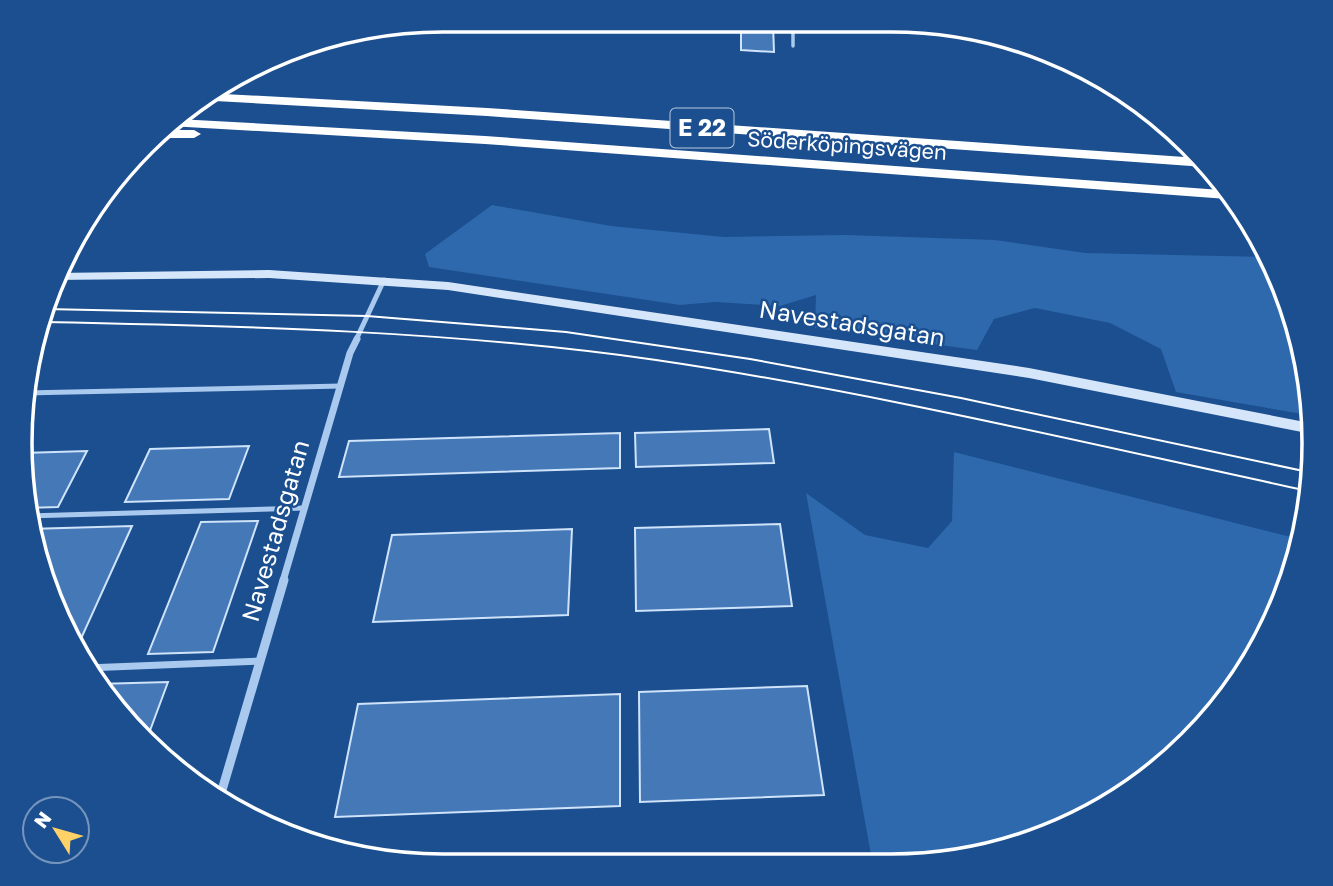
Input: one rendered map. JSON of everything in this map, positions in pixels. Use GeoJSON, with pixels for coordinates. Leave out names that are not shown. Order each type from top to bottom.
{"type":"FeatureCollection","features":[{"type":"Feature","properties":{"kind":"highway","name":"Söderköpingsvägen"},"geometry":{"type":"LineString","coordinates":[[219,98],[461,111],[1190,162]]}},
{"type":"Feature","properties":{"kind":"highway","name":"Söderköpingsvägen"},"geometry":{"type":"LineString","coordinates":[[184,123],[318,129],[1218,195]]}},
{"type":"Feature","properties":{"kind":"highway"},"geometry":{"type":"LineString","coordinates":[[171,135],[318,129]]}},
{"type":"Feature","properties":{"kind":"street","name":"Navestadsgatan"},"geometry":{"type":"LineString","coordinates":[[67,277],[269,274],[448,286],[1029,373],[1301,427]]}},
{"type":"Feature","properties":{"kind":"street","name":"Navestadsgatan"},"geometry":{"type":"LineString","coordinates":[[222,790],[350,353],[384,280]]}},
{"type":"Feature","properties":{"kind":"lane"},"geometry":{"type":"LineString","coordinates":[[793,32],[793,46]]}},
{"type":"Feature","properties":{"kind":"lane"},"geometry":{"type":"LineString","coordinates":[[35,393],[341,386]]}},
{"type":"Feature","properties":{"kind":"lane"},"geometry":{"type":"LineString","coordinates":[[38,516],[304,508]]}},
{"type":"Feature","properties":{"kind":"lane"},"geometry":{"type":"LineString","coordinates":[[98,668],[260,661]]}},
{"type":"Feature","properties":{"kind":"shaded area"},"geometry":{"type":"Polygon","coordinates":[[[492,205],[611,226],[724,237],[845,235],[995,240],[1085,253],[1257,257],[1280,311],[1294,363],[1301,414],[1176,392],[1161,349],[1110,323],[1035,308],[994,319],[977,350],[815,328],[816,295],[780,306],[715,302],[680,305],[429,267],[425,254],[492,205]]]}},
{"type":"Feature","properties":{"kind":"shaded area"},"geometry":{"type":"Polygon","coordinates":[[[954,452],[1290,537],[1270,600],[1232,672],[1181,734],[1141,769],[1072,812],[1022,833],[944,851],[871,854],[806,493],[865,535],[928,548],[952,521],[954,452]]]}},
{"type":"Feature","properties":{"kind":"building"},"geometry":{"type":"Polygon","coordinates":[[[741,32],[773,32],[774,52],[741,50],[741,32]]]}},
{"type":"Feature","properties":{"kind":"building"},"geometry":{"type":"Polygon","coordinates":[[[769,429],[774,463],[636,467],[635,433],[769,429]]]}},
{"type":"Feature","properties":{"kind":"building"},"geometry":{"type":"Polygon","coordinates":[[[620,433],[620,468],[339,477],[349,441],[620,433]]]}},
{"type":"Feature","properties":{"kind":"building"},"geometry":{"type":"Polygon","coordinates":[[[249,446],[229,499],[125,502],[150,449],[249,446]]]}},
{"type":"Feature","properties":{"kind":"building"},"geometry":{"type":"Polygon","coordinates":[[[87,451],[58,507],[37,508],[32,453],[87,451]]]}},
{"type":"Feature","properties":{"kind":"building"},"geometry":{"type":"Polygon","coordinates":[[[258,521],[213,652],[148,654],[201,522],[258,521]]]}},
{"type":"Feature","properties":{"kind":"building"},"geometry":{"type":"Polygon","coordinates":[[[780,524],[792,606],[636,611],[635,528],[780,524]]]}},
{"type":"Feature","properties":{"kind":"building"},"geometry":{"type":"Polygon","coordinates":[[[132,526],[81,638],[53,575],[40,529],[132,526]]]}},
{"type":"Feature","properties":{"kind":"building"},"geometry":{"type":"Polygon","coordinates":[[[572,529],[568,615],[373,622],[392,535],[572,529]]]}},
{"type":"Feature","properties":{"kind":"building"},"geometry":{"type":"Polygon","coordinates":[[[168,682],[150,731],[117,694],[109,684],[168,682]]]}},
{"type":"Feature","properties":{"kind":"building"},"geometry":{"type":"Polygon","coordinates":[[[807,686],[824,795],[640,802],[639,692],[807,686]]]}},
{"type":"Feature","properties":{"kind":"building"},"geometry":{"type":"Polygon","coordinates":[[[620,694],[620,806],[335,817],[358,704],[620,694]]]}},
{"type":"Feature","properties":{"kind":"tram line"},"geometry":{"type":"LineString","coordinates":[[54,309],[367,316],[566,332],[750,359],[961,398],[1301,470]]}},
{"type":"Feature","properties":{"kind":"tram line"},"geometry":{"type":"LineString","coordinates":[[50,322],[273,328],[427,336],[656,360],[900,403],[1299,489]]}}]}
